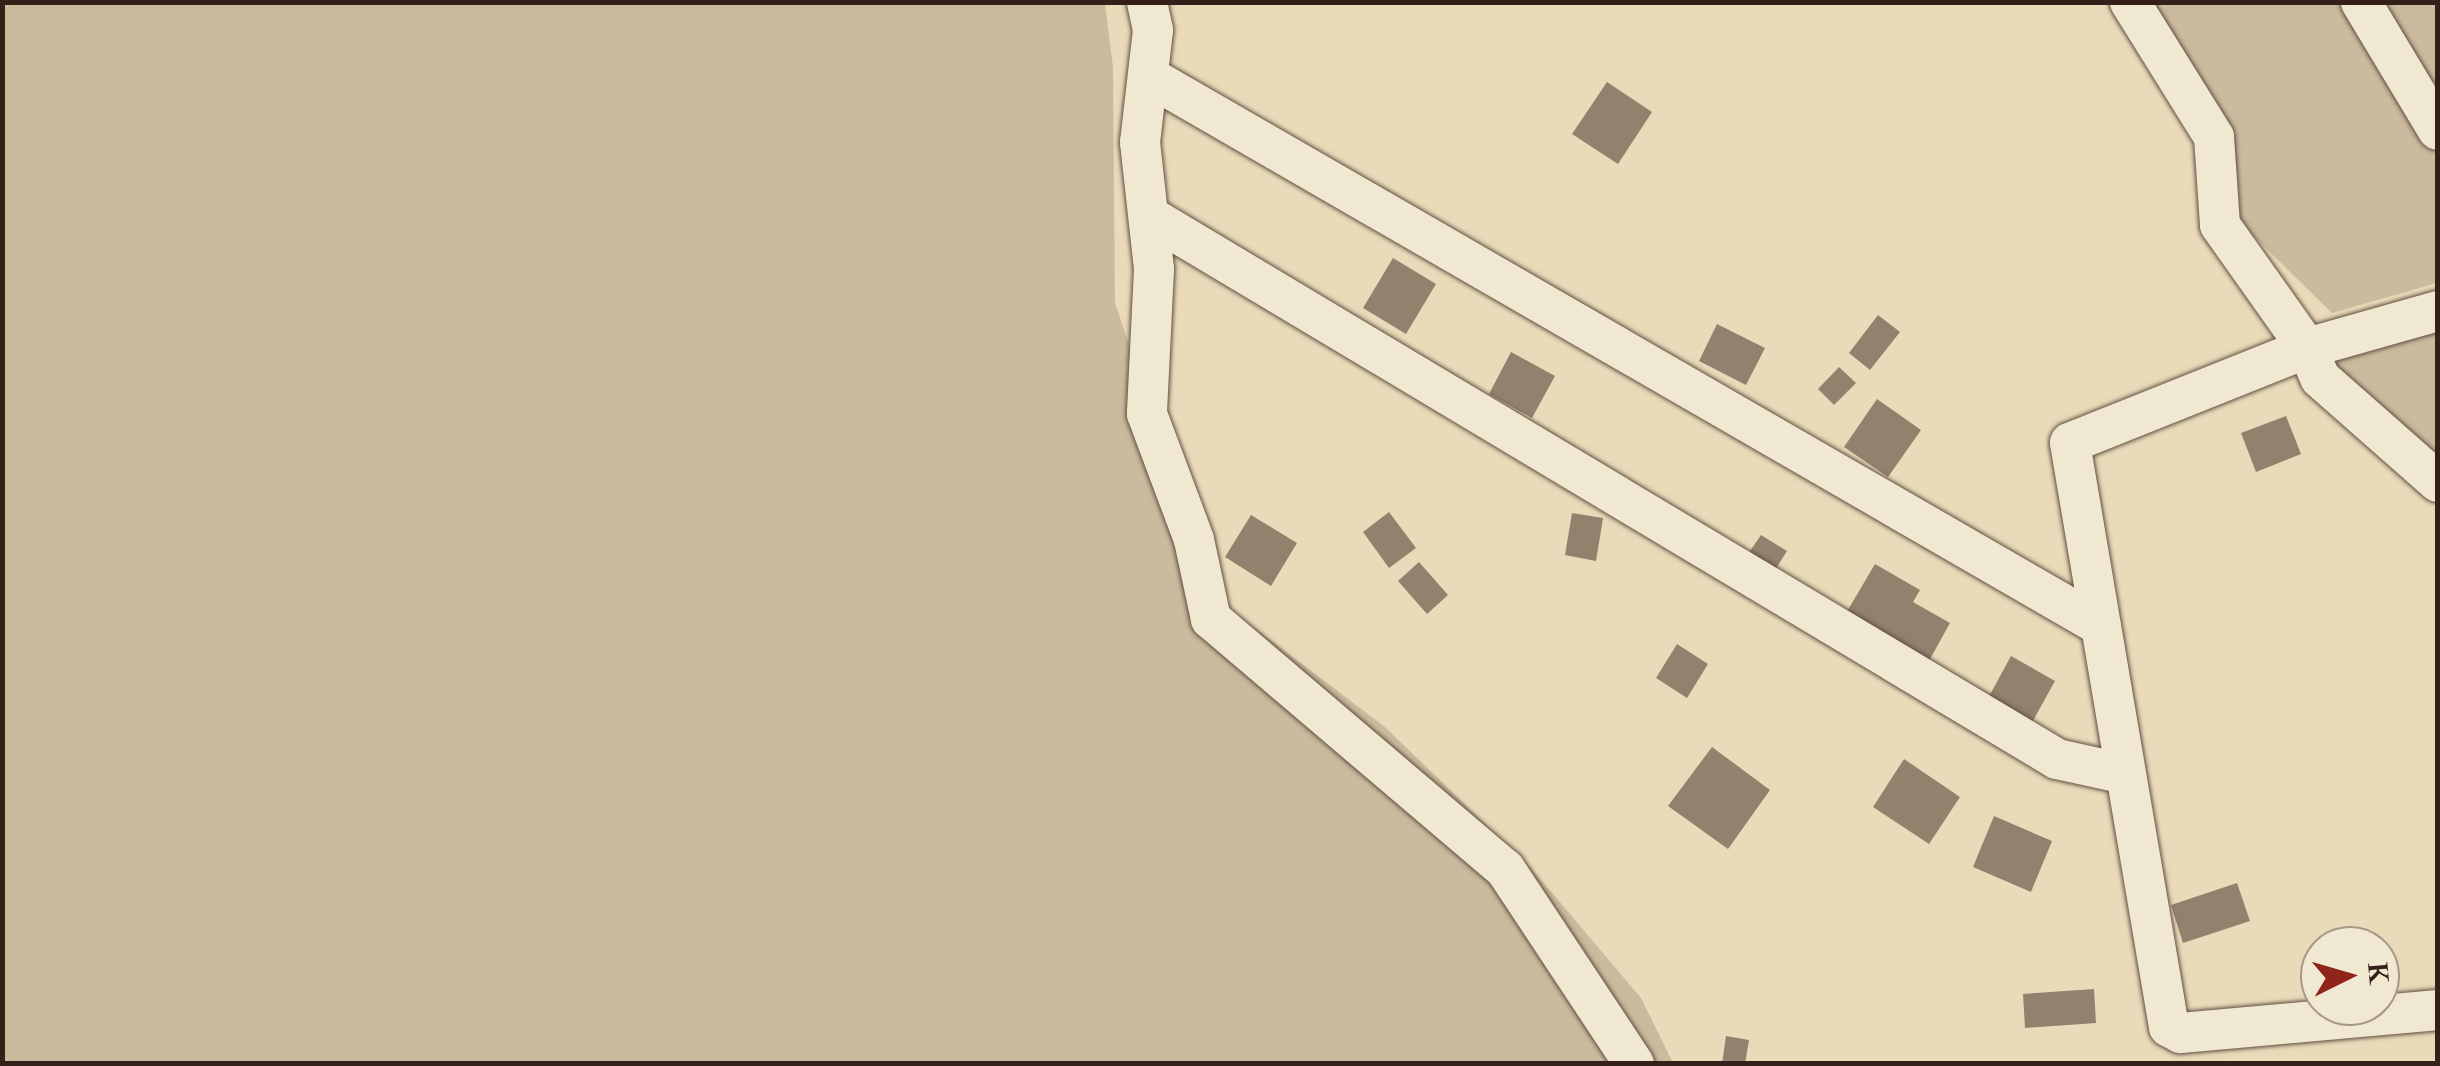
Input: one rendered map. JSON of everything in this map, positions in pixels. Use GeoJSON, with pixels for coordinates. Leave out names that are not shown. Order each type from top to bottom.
{"type":"FeatureCollection","features":[{"type":"Feature","properties":{"kind":"street"},"geometry":{"type":"LineString","coordinates":[[1147,2],[1153,30],[1140,142],[1154,269],[1147,414],[1194,540],[1211,619],[1505,869],[1634,1064]]}},
{"type":"Feature","properties":{"kind":"street"},"geometry":{"type":"LineString","coordinates":[[2130,2],[2214,137],[2220,226],[2311,352],[2320,378],[2438,482]]}},
{"type":"Feature","properties":{"kind":"street"},"geometry":{"type":"LineString","coordinates":[[2361,2],[2438,130]]}},
{"type":"Feature","properties":{"kind":"street"},"geometry":{"type":"LineString","coordinates":[[1148,76],[2100,626]]}},
{"type":"Feature","properties":{"kind":"street"},"geometry":{"type":"LineString","coordinates":[[1149,216],[2057,759],[2125,774]]}},
{"type":"Feature","properties":{"kind":"street"},"geometry":{"type":"LineString","coordinates":[[2438,311],[2311,352],[2070,443],[2166,1022],[2200,1048],[2438,1010]]}},
{"type":"Feature","properties":{"kind":"street"},"geometry":{"type":"LineString","coordinates":[[2311,352],[2438,447]]}},
{"type":"Feature","properties":{"kind":"shaded area"},"geometry":{"type":"Polygon","coordinates":[[[2,3],[1105,3],[1113,67],[1115,303],[1214,597],[1385,727],[1531,868],[1641,998],[1673,1063],[3,1063],[2,3]]]}},
{"type":"Feature","properties":{"kind":"shaded area"},"geometry":{"type":"Polygon","coordinates":[[[2149,3],[2437,3],[2437,283],[2332,313],[2227,210],[2149,3]]]}},
{"type":"Feature","properties":{"kind":"shaded area"},"geometry":{"type":"Polygon","coordinates":[[[2437,324],[2437,470],[2331,382],[2336,352],[2437,324]]]}},
{"type":"Feature","properties":{"kind":"building"},"geometry":{"type":"Polygon","coordinates":[[[1607,82],[1652,112],[1618,164],[1572,134],[1607,82]]]}},
{"type":"Feature","properties":{"kind":"building"},"geometry":{"type":"Polygon","coordinates":[[[1393,258],[1436,284],[1406,334],[1363,308],[1393,258]]]}},
{"type":"Feature","properties":{"kind":"building"},"geometry":{"type":"Polygon","coordinates":[[[1878,315],[1900,332],[1870,370],[1849,353],[1878,315]]]}},
{"type":"Feature","properties":{"kind":"building"},"geometry":{"type":"Polygon","coordinates":[[[1717,324],[1765,348],[1746,385],[1699,361],[1717,324]]]}},
{"type":"Feature","properties":{"kind":"building"},"geometry":{"type":"Polygon","coordinates":[[[1511,352],[1555,376],[1532,418],[1489,394],[1511,352]]]}},
{"type":"Feature","properties":{"kind":"building"},"geometry":{"type":"Polygon","coordinates":[[[1839,367],[1856,383],[1834,405],[1818,389],[1839,367]]]}},
{"type":"Feature","properties":{"kind":"building"},"geometry":{"type":"Polygon","coordinates":[[[1877,399],[1921,430],[1888,477],[1844,447],[1877,399]]]}},
{"type":"Feature","properties":{"kind":"building"},"geometry":{"type":"Polygon","coordinates":[[[2286,416],[2301,454],[2256,472],[2241,433],[2286,416]]]}},
{"type":"Feature","properties":{"kind":"building"},"geometry":{"type":"Polygon","coordinates":[[[1389,512],[1416,548],[1389,568],[1363,532],[1389,512]]]}},
{"type":"Feature","properties":{"kind":"building"},"geometry":{"type":"Polygon","coordinates":[[[1572,513],[1603,518],[1596,561],[1565,555],[1572,513]]]}},
{"type":"Feature","properties":{"kind":"building"},"geometry":{"type":"Polygon","coordinates":[[[1251,515],[1297,543],[1271,586],[1225,557],[1251,515]]]}},
{"type":"Feature","properties":{"kind":"building"},"geometry":{"type":"Polygon","coordinates":[[[1761,535],[1787,551],[1775,570],[1748,554],[1761,535]]]}},
{"type":"Feature","properties":{"kind":"building"},"geometry":{"type":"Polygon","coordinates":[[[1419,562],[1448,595],[1427,614],[1398,581],[1419,562]]]}},
{"type":"Feature","properties":{"kind":"building"},"geometry":{"type":"Polygon","coordinates":[[[1875,564],[1920,590],[1913,602],[1950,623],[1920,677],[1842,620],[1875,564]]]}},
{"type":"Feature","properties":{"kind":"building"},"geometry":{"type":"Polygon","coordinates":[[[1677,644],[1708,664],[1687,698],[1656,678],[1677,644]]]}},
{"type":"Feature","properties":{"kind":"building"},"geometry":{"type":"Polygon","coordinates":[[[2011,656],[2055,681],[2030,726],[1986,702],[2011,656]]]}},
{"type":"Feature","properties":{"kind":"building"},"geometry":{"type":"Polygon","coordinates":[[[1712,747],[1770,790],[1728,849],[1668,806],[1712,747]]]}},
{"type":"Feature","properties":{"kind":"building"},"geometry":{"type":"Polygon","coordinates":[[[1904,759],[1960,797],[1929,844],[1873,807],[1904,759]]]}},
{"type":"Feature","properties":{"kind":"building"},"geometry":{"type":"Polygon","coordinates":[[[1994,816],[2052,841],[2031,892],[1973,867],[1994,816]]]}},
{"type":"Feature","properties":{"kind":"building"},"geometry":{"type":"Polygon","coordinates":[[[2237,883],[2250,921],[2183,943],[2171,905],[2237,883]]]}},
{"type":"Feature","properties":{"kind":"building"},"geometry":{"type":"Polygon","coordinates":[[[2094,989],[2096,1023],[2025,1028],[2023,994],[2094,989]]]}},
{"type":"Feature","properties":{"kind":"building"},"geometry":{"type":"Polygon","coordinates":[[[1726,1036],[1749,1040],[1745,1064],[1722,1064],[1726,1036]]]}}]}
